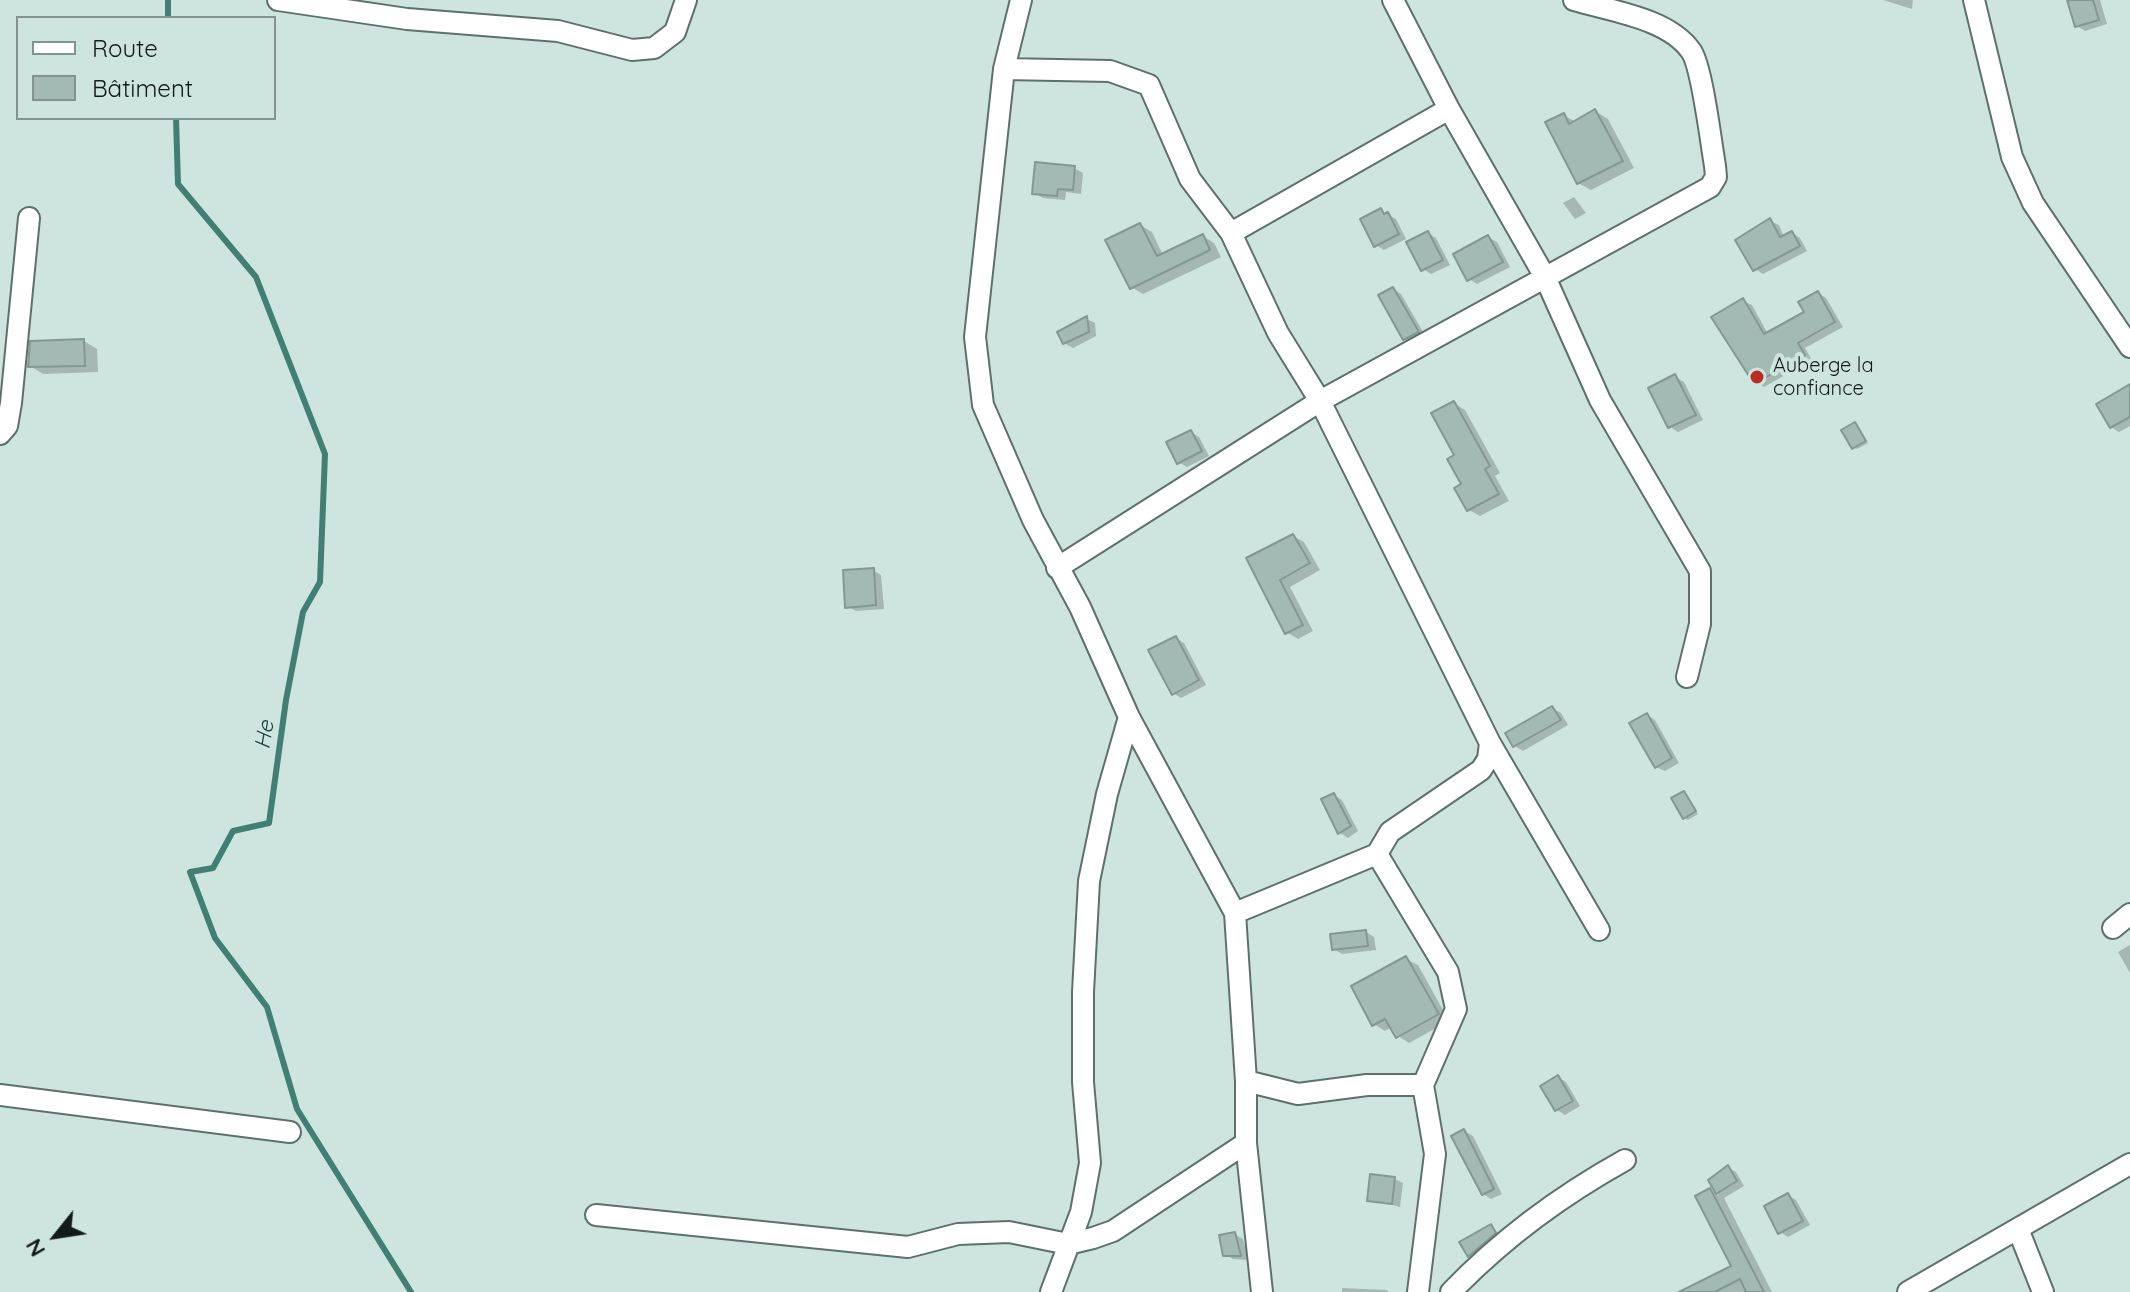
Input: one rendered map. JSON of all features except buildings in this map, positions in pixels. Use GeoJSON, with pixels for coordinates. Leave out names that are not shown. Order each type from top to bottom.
{"type":"FeatureCollection","features":[{"type":"Feature","properties":{"kind":"street"},"geometry":{"type":"LineString","coordinates":[[278,0],[407,19],[558,31],[632,50],[654,48],[675,32],[686,0]]}},
{"type":"Feature","properties":{"kind":"street"},"geometry":{"type":"LineString","coordinates":[[1021,0],[1004,69],[975,337],[983,405],[1129,717],[1235,913],[1246,1081],[1246,1143],[1262,1292]]}},
{"type":"Feature","properties":{"kind":"street"},"geometry":{"type":"LineString","coordinates":[[1393,0],[1449,109],[1545,277],[1600,400],[1700,571],[1700,624],[1687,677]]}},
{"type":"Feature","properties":{"kind":"street"},"geometry":{"type":"LineString","coordinates":[[1057,568],[1320,401],[1431,343],[1710,187],[1716,177],[1693,53],[1680,39],[1655,25],[1574,0]]}},
{"type":"Feature","properties":{"kind":"street"},"geometry":{"type":"LineString","coordinates":[[1974,0],[2012,157],[2033,203],[2130,347]]}},
{"type":"Feature","properties":{"kind":"street"},"geometry":{"type":"LineString","coordinates":[[1004,69],[1110,71],[1149,85],[1190,179],[1231,233],[1278,333],[1320,401],[1490,743],[1599,930]]}},
{"type":"Feature","properties":{"kind":"street"},"geometry":{"type":"LineString","coordinates":[[1231,233],[1449,109]]}},
{"type":"Feature","properties":{"kind":"street"},"geometry":{"type":"LineString","coordinates":[[0,434],[7,426],[11,403],[29,218]]}},
{"type":"Feature","properties":{"kind":"street"},"geometry":{"type":"LineString","coordinates":[[1051,1292],[1081,1212],[1090,1163],[1083,1082],[1083,992],[1089,881],[1107,794],[1129,717]]}},
{"type":"Feature","properties":{"kind":"street"},"geometry":{"type":"LineString","coordinates":[[1235,913],[1377,854],[1390,832],[1481,770],[1488,759],[1490,743]]}},
{"type":"Feature","properties":{"kind":"street"},"geometry":{"type":"LineString","coordinates":[[1377,854],[1448,972],[1456,1009],[1423,1085],[1435,1154],[1418,1292]]}},
{"type":"Feature","properties":{"kind":"street"},"geometry":{"type":"LineString","coordinates":[[2113,928],[2130,914]]}},
{"type":"Feature","properties":{"kind":"street"},"geometry":{"type":"LineString","coordinates":[[1246,1081],[1298,1094],[1367,1085],[1423,1085]]}},
{"type":"Feature","properties":{"kind":"street"},"geometry":{"type":"LineString","coordinates":[[0,1095],[290,1132]]}},
{"type":"Feature","properties":{"kind":"street"},"geometry":{"type":"LineString","coordinates":[[596,1215],[908,1247],[958,1234],[1009,1232],[1068,1244],[1113,1231],[1246,1143]]}},
{"type":"Feature","properties":{"kind":"street"},"geometry":{"type":"LineString","coordinates":[[1451,1292],[1489,1253],[1625,1160]]}},
{"type":"Feature","properties":{"kind":"street"},"geometry":{"type":"LineString","coordinates":[[1916,1290],[2130,1164]]}},
{"type":"Feature","properties":{"kind":"street"},"geometry":{"type":"LineString","coordinates":[[2018,1229],[2043,1292]]}},
{"type":"Feature","properties":{"kind":"waterway","name":"He"},"geometry":{"type":"LineString","coordinates":[[168,0],[168,16]]}},
{"type":"Feature","properties":{"kind":"waterway","name":"He"},"geometry":{"type":"LineString","coordinates":[[176,120],[178,184],[256,277],[325,454],[320,582],[303,612],[286,700],[269,823],[233,831],[213,868],[190,872],[215,938],[267,1007],[297,1109],[411,1292]]}},
{"type":"Feature","properties":{"kind":"place","name":"Auberge la confiance"},"geometry":{"type":"Point","coordinates":[1757,377]}}]}
